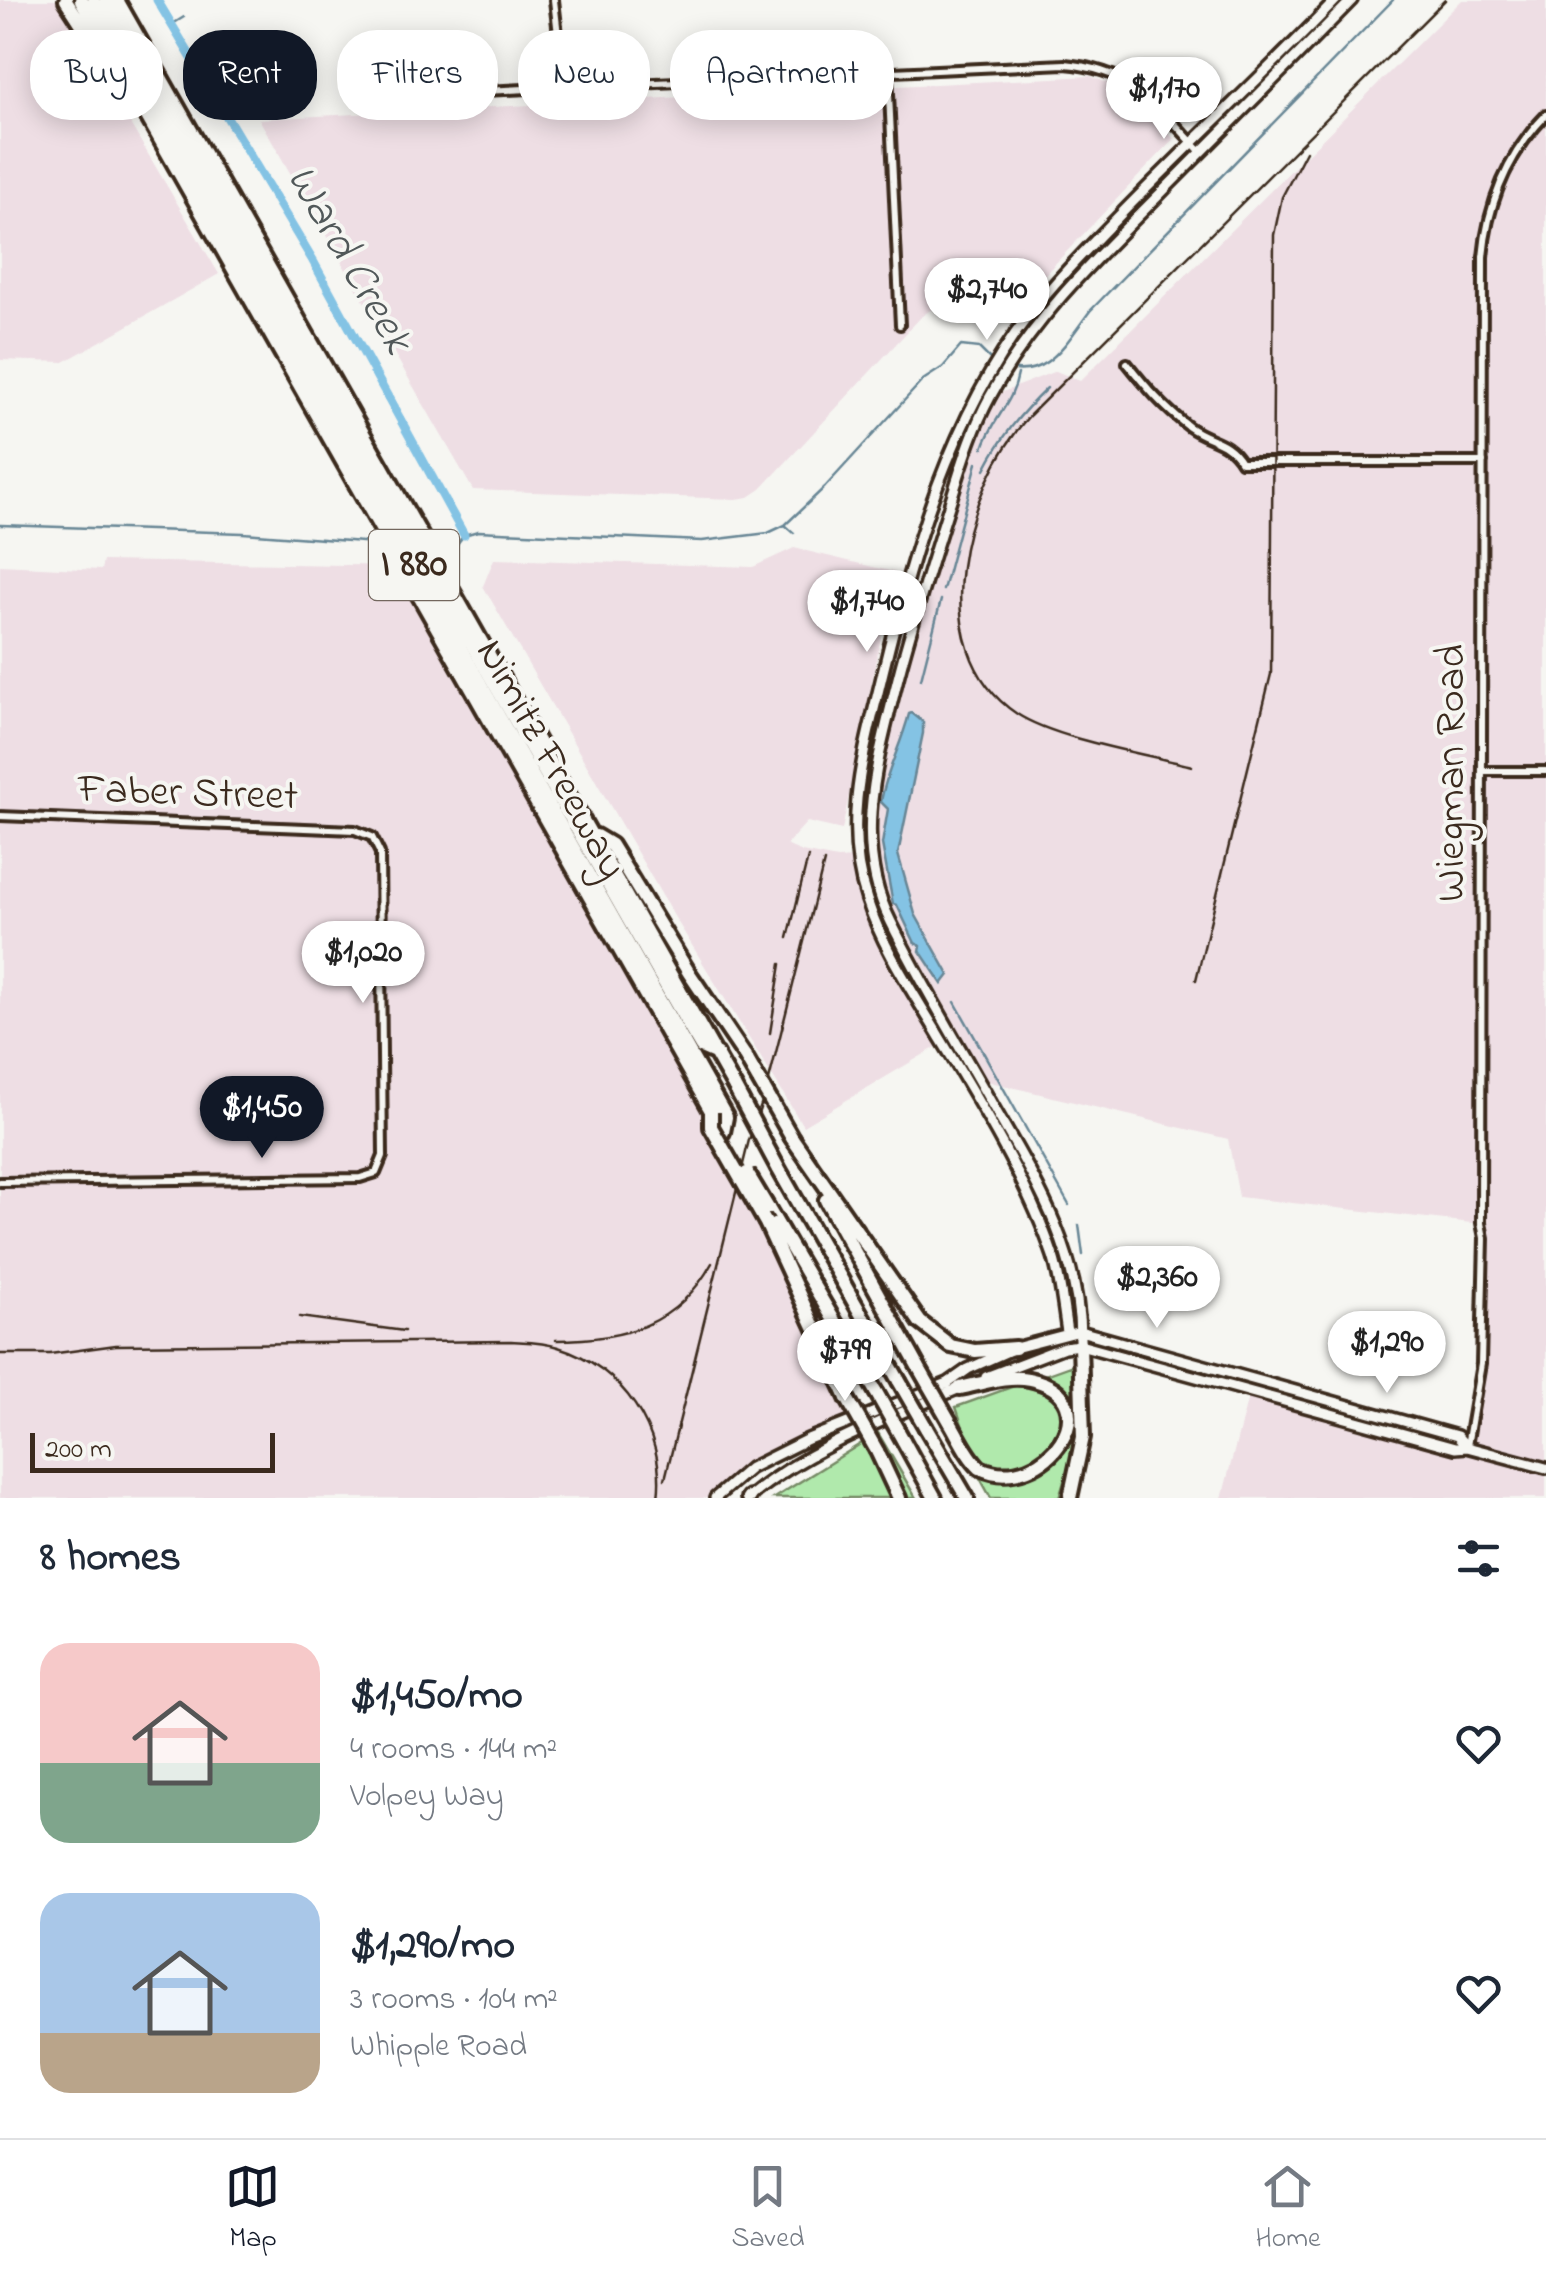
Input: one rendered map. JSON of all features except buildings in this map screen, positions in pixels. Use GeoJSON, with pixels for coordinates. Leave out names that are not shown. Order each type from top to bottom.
{"type":"FeatureCollection","features":[{"type":"Feature","properties":{"kind":"highway"},"geometry":{"type":"LineString","coordinates":[[66,0],[156,131]]}},
{"type":"Feature","properties":{"kind":"highway","name":"Nimitz Freeway"},"geometry":{"type":"LineString","coordinates":[[82,0],[711,1112],[936,1498]]}},
{"type":"Feature","properties":{"kind":"highway","name":"I 880"},"geometry":{"type":"LineString","coordinates":[[92,0],[726,1117],[723,1132]]}},
{"type":"Feature","properties":{"kind":"highway","name":"I 880"},"geometry":{"type":"LineString","coordinates":[[106,0],[701,1047],[717,1054]]}},
{"type":"Feature","properties":{"kind":"highway","name":"Nimitz Freeway"},"geometry":{"type":"LineString","coordinates":[[116,0],[593,833],[967,1498]]}},
{"type":"Feature","properties":{"kind":"highway"},"geometry":{"type":"LineString","coordinates":[[593,833],[611,845],[745,1056],[919,1368],[980,1468],[1006,1482],[1023,1483],[1040,1478],[1062,1458],[1069,1423],[1053,1392],[1036,1381],[1018,1378],[960,1388]]}},
{"type":"Feature","properties":{"kind":"highway"},"geometry":{"type":"LineString","coordinates":[[711,1112],[711,1127],[766,1223],[898,1498]]}},
{"type":"Feature","properties":{"kind":"highway"},"geometry":{"type":"LineString","coordinates":[[792,1138],[920,1322],[951,1346],[976,1351],[1015,1348]]}},
{"type":"Feature","properties":{"kind":"highway"},"geometry":{"type":"LineString","coordinates":[[1070,1498],[1084,1437],[1080,1338]]}},
{"type":"Feature","properties":{"kind":"main road"},"geometry":{"type":"LineString","coordinates":[[1080,1338],[1073,1277],[1056,1223],[879,894],[869,825],[874,770],[925,575],[985,394],[1028,317],[1191,142],[1336,0]]}},
{"type":"Feature","properties":{"kind":"main road"},"geometry":{"type":"LineString","coordinates":[[1067,1332],[1054,1258],[1041,1225],[974,1097],[896,964],[867,901],[858,870],[855,838],[855,799],[861,765],[910,565],[961,428],[1038,324],[1090,264],[1352,0]]}},
{"type":"Feature","properties":{"kind":"main road"},"geometry":{"type":"LineString","coordinates":[[910,565],[925,575]]}},
{"type":"Feature","properties":{"kind":"main road"},"geometry":{"type":"LineString","coordinates":[[918,1000],[932,997]]}},
{"type":"Feature","properties":{"kind":"main road"},"geometry":{"type":"LineString","coordinates":[[715,1498],[758,1463],[808,1439],[948,1382],[1015,1348],[1067,1332],[1455,1448],[1467,1447],[1546,1468]]}},
{"type":"Feature","properties":{"kind":"main road"},"geometry":{"type":"LineString","coordinates":[[748,1498],[826,1446],[1080,1338],[1458,1436],[1467,1447]]}},
{"type":"Feature","properties":{"kind":"street"},"geometry":{"type":"LineString","coordinates":[[554,0],[557,30]]}},
{"type":"Feature","properties":{"kind":"street"},"geometry":{"type":"LineString","coordinates":[[894,73],[1089,66],[1134,84],[1201,152]]}},
{"type":"Feature","properties":{"kind":"street","name":"Wiegman Road"},"geometry":{"type":"LineString","coordinates":[[1467,1447],[1479,1383],[1484,1238],[1481,1223],[1485,230],[1498,184],[1509,163],[1546,115]]}},
{"type":"Feature","properties":{"kind":"street"},"geometry":{"type":"LineString","coordinates":[[890,120],[900,325]]}},
{"type":"Feature","properties":{"kind":"street"},"geometry":{"type":"LineString","coordinates":[[1127,363],[1158,401],[1193,430],[1232,447],[1241,462],[1483,462]]}},
{"type":"Feature","properties":{"kind":"street"},"geometry":{"type":"LineString","coordinates":[[1482,771],[1546,771]]}},
{"type":"Feature","properties":{"kind":"street","name":"Faber Street"},"geometry":{"type":"LineString","coordinates":[[0,816],[355,830],[372,837],[380,853],[383,1156],[376,1173],[360,1178],[0,1182]]}},
{"type":"Feature","properties":{"kind":"shaded area"},"geometry":{"type":"Polygon","coordinates":[[[0,0],[57,0],[75,30],[30,30],[30,120],[128,120],[219,274],[64,362],[0,360],[0,0]]]}},
{"type":"Feature","properties":{"kind":"shaded area"},"geometry":{"type":"Polygon","coordinates":[[[1462,0],[1546,0],[1546,1498],[1222,1498],[1249,1393],[1467,1447],[1479,1383],[1481,1224],[1239,1197],[1228,1139],[978,1079],[888,917],[870,843],[874,770],[925,575],[990,397],[1056,371],[1080,381],[1462,0]]]}},
{"type":"Feature","properties":{"kind":"shaded area"},"geometry":{"type":"Polygon","coordinates":[[[1090,76],[1130,92],[1174,139],[1012,309],[993,298],[971,294],[943,301],[922,316],[761,489],[736,499],[473,490],[260,120],[317,120],[317,116],[337,115],[337,120],[498,120],[498,107],[518,106],[518,120],[650,120],[650,99],[670,98],[670,120],[894,120],[894,86],[1090,76]]]}},
{"type":"Feature","properties":{"kind":"shaded area"},"geometry":{"type":"Polygon","coordinates":[[[794,548],[894,572],[842,830],[807,822],[786,845],[837,859],[856,858],[877,925],[943,1043],[803,1126],[674,916],[483,586],[494,559],[753,567],[794,548]]]}},
{"type":"Feature","properties":{"kind":"shaded area"},"geometry":{"type":"Polygon","coordinates":[[[103,561],[404,566],[723,1132],[859,1419],[758,1463],[715,1498],[0,1498],[0,565],[101,570],[103,561]]]}},
{"type":"Feature","properties":{"kind":"green space"},"geometry":{"type":"Polygon","coordinates":[[[1073,1365],[1078,1436],[1059,1498],[991,1498],[980,1478],[956,1407],[1073,1365]]]}},
{"type":"Feature","properties":{"kind":"green space"},"geometry":{"type":"Polygon","coordinates":[[[878,1433],[916,1498],[774,1498],[878,1433]]]}},
{"type":"Feature","properties":{"kind":"water"},"geometry":{"type":"Polygon","coordinates":[[[912,713],[923,722],[923,733],[898,854],[915,914],[949,975],[942,984],[893,904],[882,844],[888,809],[881,802],[883,791],[912,713]]]}},
{"type":"Feature","properties":{"kind":"waterway","name":"Ward Creek"},"geometry":{"type":"LineString","coordinates":[[157,0],[313,261],[464,535]]}},
{"type":"Feature","properties":{"kind":"waterway"},"geometry":{"type":"LineString","coordinates":[[999,366],[1029,370],[1052,358],[1090,311],[1393,0]]}},
{"type":"Feature","properties":{"kind":"waterway"},"geometry":{"type":"LineString","coordinates":[[171,25],[184,17]]}},
{"type":"Feature","properties":{"kind":"waterway"},"geometry":{"type":"LineString","coordinates":[[446,550],[454,548],[464,535],[478,531],[702,541],[768,533],[785,525],[825,487],[923,380],[943,367],[961,346],[979,348],[992,361]]}},
{"type":"Feature","properties":{"kind":"waterway"},"geometry":{"type":"LineString","coordinates":[[983,448],[1012,394],[1018,374]]}},
{"type":"Feature","properties":{"kind":"waterway"},"geometry":{"type":"LineString","coordinates":[[985,469],[1013,426],[1047,388]]}},
{"type":"Feature","properties":{"kind":"waterway"},"geometry":{"type":"LineString","coordinates":[[943,590],[977,463]]}},
{"type":"Feature","properties":{"kind":"waterway","name":"Ward Creek"},"geometry":{"type":"LineString","coordinates":[[0,525],[243,533],[376,543]]}},
{"type":"Feature","properties":{"kind":"waterway"},"geometry":{"type":"LineString","coordinates":[[785,525],[794,533]]}},
{"type":"Feature","properties":{"kind":"waterway"},"geometry":{"type":"LineString","coordinates":[[921,679],[941,600]]}},
{"type":"Feature","properties":{"kind":"waterway"},"geometry":{"type":"LineString","coordinates":[[955,1002],[1069,1205]]}},
{"type":"Feature","properties":{"kind":"waterway"},"geometry":{"type":"LineString","coordinates":[[1079,1225],[1083,1255]]}},
{"type":"Feature","properties":{"kind":"railway"},"geometry":{"type":"LineString","coordinates":[[1192,766],[1054,731],[1017,714],[987,685],[968,650],[961,609],[962,567],[971,524],[986,483],[1006,446],[1030,415],[1445,0]]}},
{"type":"Feature","properties":{"kind":"railway"},"geometry":{"type":"LineString","coordinates":[[1196,980],[1271,674],[1274,235],[1282,197],[1306,151]]}},
{"type":"Feature","properties":{"kind":"railway"},"geometry":{"type":"LineString","coordinates":[[788,938],[808,857]]}},
{"type":"Feature","properties":{"kind":"railway"},"geometry":{"type":"LineString","coordinates":[[665,1479],[749,1140],[767,1088],[824,862]]}},
{"type":"Feature","properties":{"kind":"railway"},"geometry":{"type":"LineString","coordinates":[[770,1033],[781,964]]}},
{"type":"Feature","properties":{"kind":"railway"},"geometry":{"type":"LineString","coordinates":[[556,1340],[604,1337],[646,1325],[682,1302],[712,1263]]}},
{"type":"Feature","properties":{"kind":"railway"},"geometry":{"type":"LineString","coordinates":[[300,1317],[404,1331]]}},
{"type":"Feature","properties":{"kind":"railway"},"geometry":{"type":"LineString","coordinates":[[0,1354],[50,1354],[116,1345],[511,1341],[552,1345],[601,1369],[635,1405],[655,1449],[658,1498]]}}]}
